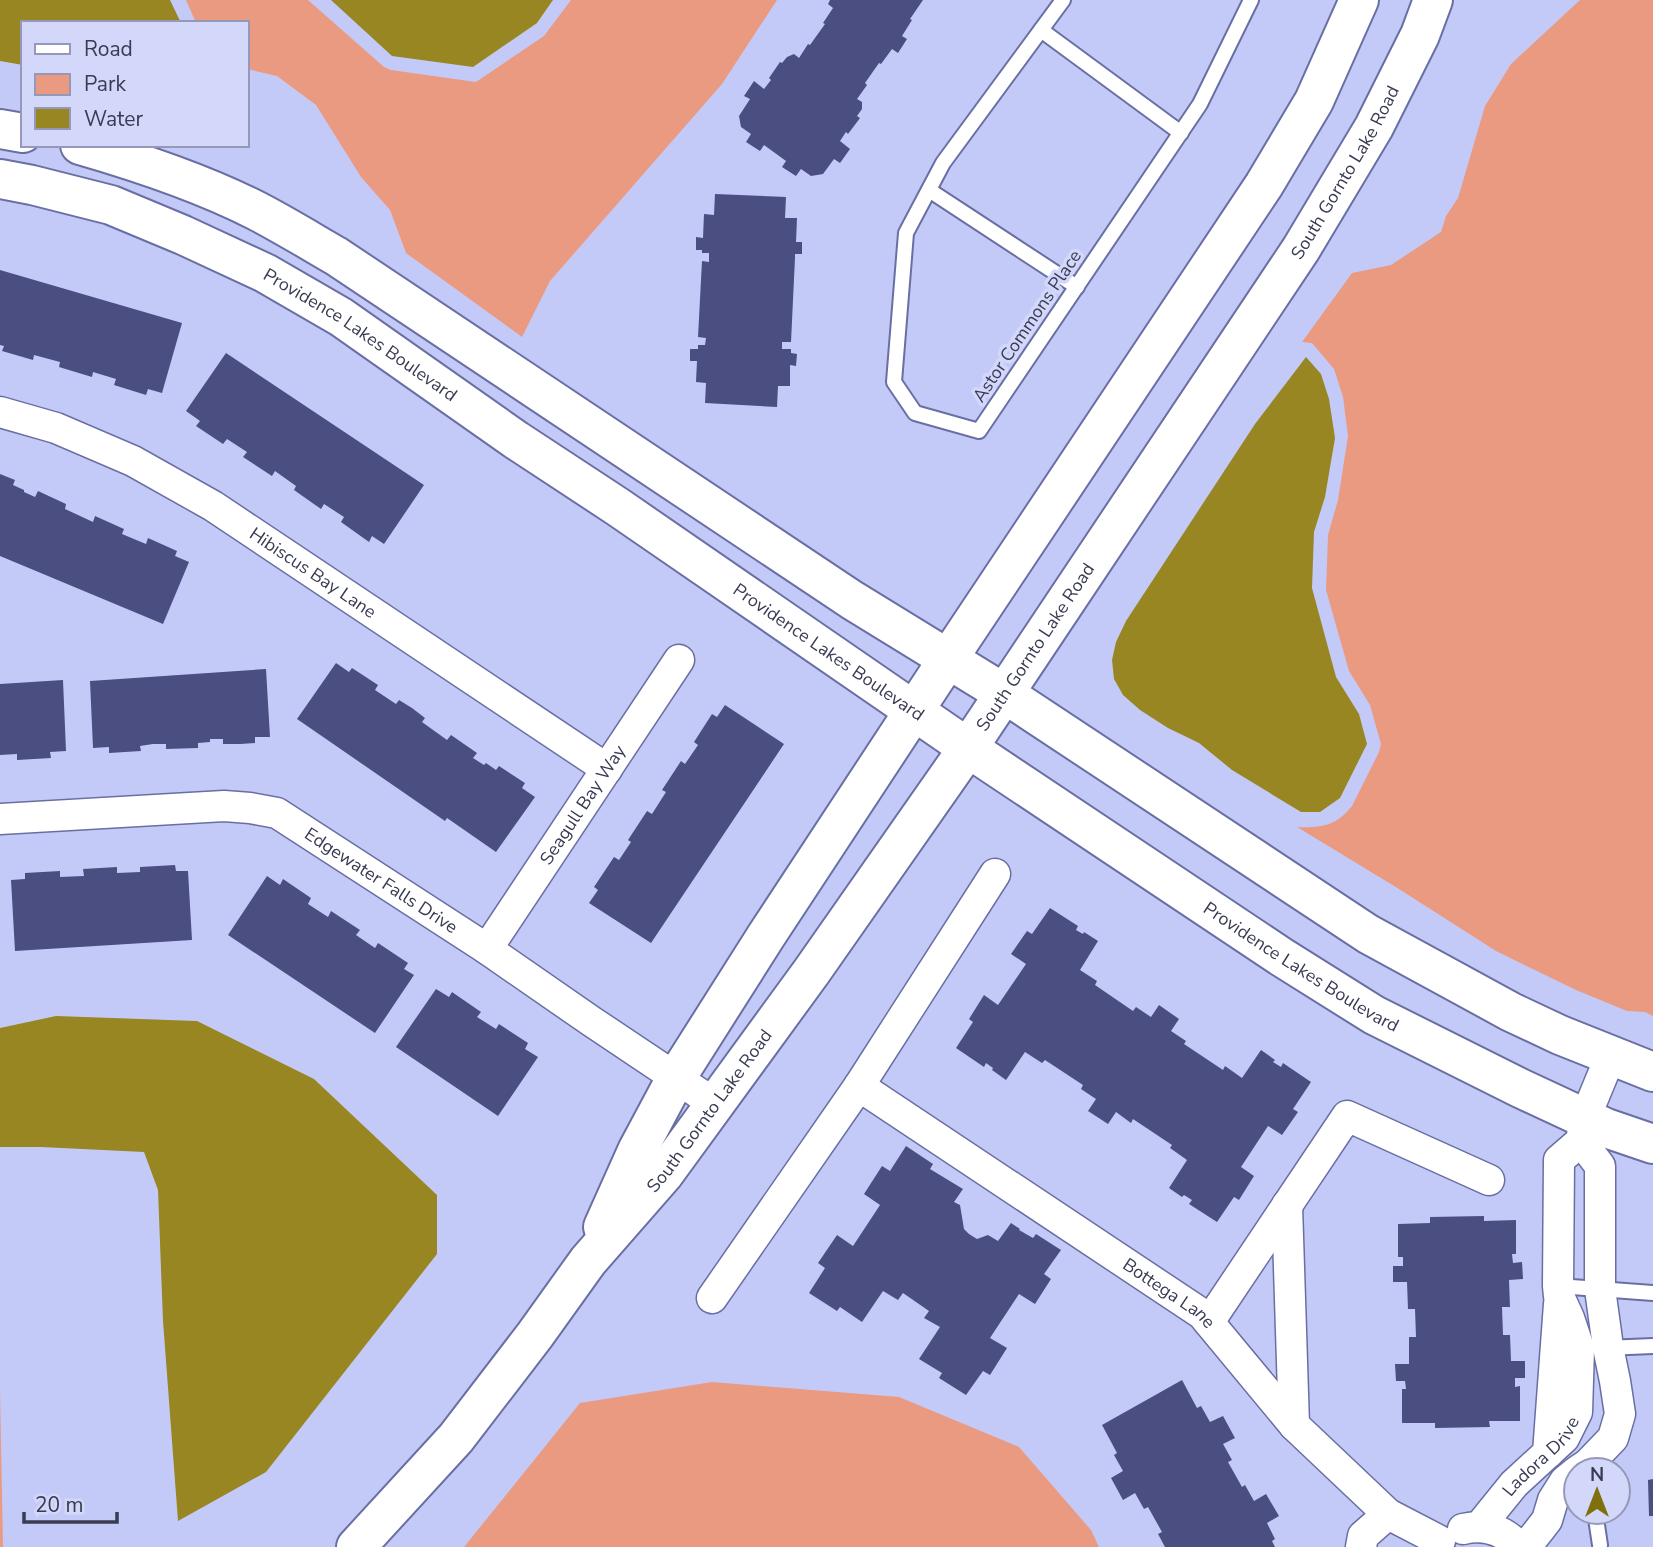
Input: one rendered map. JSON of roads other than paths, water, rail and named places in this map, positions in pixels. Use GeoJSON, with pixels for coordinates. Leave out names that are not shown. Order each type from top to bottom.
{"type":"FeatureCollection","features":[{"type":"Feature","properties":{"kind":"street","name":"South Gornto Lake Road"},"geometry":{"type":"LineString","coordinates":[[588,1261],[637,1151],[676,1078],[948,659],[1264,185],[1314,101],[1359,0]]}},
{"type":"Feature","properties":{"kind":"street","name":"South Gornto Lake Road"},"geometry":{"type":"LineString","coordinates":[[356,1547],[456,1438],[588,1261],[664,1174],[812,971],[968,748],[1301,249],[1374,127],[1420,35],[1433,0]]}},
{"type":"Feature","properties":{"kind":"street"},"geometry":{"type":"LineString","coordinates":[[0,129],[21,133]]}},
{"type":"Feature","properties":{"kind":"street"},"geometry":{"type":"LineString","coordinates":[[87,147],[201,187],[255,210],[337,256],[852,600],[1005,694],[1368,934],[1511,1012],[1560,1035],[1653,1072]]}},
{"type":"Feature","properties":{"kind":"street","name":"Providence Lakes Boulevard"},"geometry":{"type":"LineString","coordinates":[[0,179],[111,205],[265,273],[341,317],[914,712],[1280,956],[1374,1015],[1496,1076],[1583,1130],[1606,1128],[1653,1144]]}},
{"type":"Feature","properties":{"kind":"street","name":"Hibiscus Bay Lane"},"geometry":{"type":"LineString","coordinates":[[0,412],[56,428],[133,461],[213,506],[607,769]]}},
{"type":"Feature","properties":{"kind":"street","name":"Seagull Bay Way"},"geometry":{"type":"LineString","coordinates":[[487,949],[678,660]]}},
{"type":"Feature","properties":{"kind":"street","name":"Edgewater Falls Drive"},"geometry":{"type":"LineString","coordinates":[[0,819],[224,806],[277,813],[487,949],[715,1104]]}},
{"type":"Feature","properties":{"kind":"street"},"geometry":{"type":"LineString","coordinates":[[712,1298],[859,1086],[995,874]]}},
{"type":"Feature","properties":{"kind":"street","name":"Ladora Drive"},"geometry":{"type":"LineString","coordinates":[[1596,1456],[1613,1438],[1620,1413],[1615,1381],[1569,1318],[1558,1291],[1559,1160],[1583,1130],[1611,1055]]}},
{"type":"Feature","properties":{"kind":"street","name":"Bottega Lane"},"geometry":{"type":"LineString","coordinates":[[859,1086],[1202,1314],[1294,1425],[1388,1514],[1438,1544]]}},
{"type":"Feature","properties":{"kind":"street"},"geometry":{"type":"LineString","coordinates":[[1209,1322],[1347,1115],[1489,1180]]}},
{"type":"Feature","properties":{"kind":"street","name":"Ladora Drive"},"geometry":{"type":"LineString","coordinates":[[1480,1526],[1514,1484],[1564,1438],[1577,1412],[1593,1348],[1600,1289],[1601,1166],[1583,1130]]}},
{"type":"Feature","properties":{"kind":"street"},"geometry":{"type":"LineString","coordinates":[[1287,1205],[1294,1425]]}},
{"type":"Feature","properties":{"kind":"street"},"geometry":{"type":"LineString","coordinates":[[1548,1453],[1558,1291]]}},
{"type":"Feature","properties":{"kind":"street","name":"Ladora Drive"},"geometry":{"type":"LineString","coordinates":[[1526,1547],[1549,1533],[1553,1500],[1562,1485]]}},
{"type":"Feature","properties":{"kind":"street"},"geometry":{"type":"LineString","coordinates":[[1361,1547],[1363,1536],[1388,1514]]}},
{"type":"Feature","properties":{"kind":"street"},"geometry":{"type":"LineString","coordinates":[[1438,1544],[1459,1530],[1480,1526],[1511,1538],[1519,1547]]}},
{"type":"Feature","properties":{"kind":"lane","name":"Astor Commons Place"},"geometry":{"type":"LineString","coordinates":[[1063,0],[943,163],[906,233],[894,382],[915,412],[979,431],[1200,104],[1251,0]]}},
{"type":"Feature","properties":{"kind":"lane"},"geometry":{"type":"LineString","coordinates":[[1041,30],[1181,133]]}},
{"type":"Feature","properties":{"kind":"lane"},"geometry":{"type":"LineString","coordinates":[[929,190],[1077,286]]}},
{"type":"Feature","properties":{"kind":"lane"},"geometry":{"type":"LineString","coordinates":[[1558,1291],[1600,1289],[1653,1293]]}},
{"type":"Feature","properties":{"kind":"lane"},"geometry":{"type":"LineString","coordinates":[[1593,1348],[1653,1346]]}},
{"type":"Feature","properties":{"kind":"lane"},"geometry":{"type":"LineString","coordinates":[[1597,1526],[1600,1545]]}},
{"type":"Feature","properties":{"kind":"water"},"geometry":{"type":"Polygon","coordinates":[[[0,0],[170,0],[180,21],[21,21],[21,65],[0,61],[0,0]]]}},
{"type":"Feature","properties":{"kind":"water"},"geometry":{"type":"Polygon","coordinates":[[[331,0],[553,0],[537,23],[473,67],[392,56],[331,0]]]}},
{"type":"Feature","properties":{"kind":"water"},"geometry":{"type":"Polygon","coordinates":[[[1306,357],[1321,374],[1329,399],[1335,438],[1325,497],[1314,532],[1312,588],[1336,677],[1359,714],[1367,744],[1340,798],[1320,812],[1301,812],[1232,770],[1199,743],[1140,710],[1123,695],[1114,679],[1112,660],[1116,642],[1126,621],[1255,424],[1306,357]]]}},
{"type":"Feature","properties":{"kind":"water"},"geometry":{"type":"Polygon","coordinates":[[[56,1016],[197,1021],[314,1079],[437,1195],[437,1254],[266,1472],[178,1521],[163,1321],[158,1190],[144,1152],[0,1147],[0,1028],[56,1016]]]}}]}
